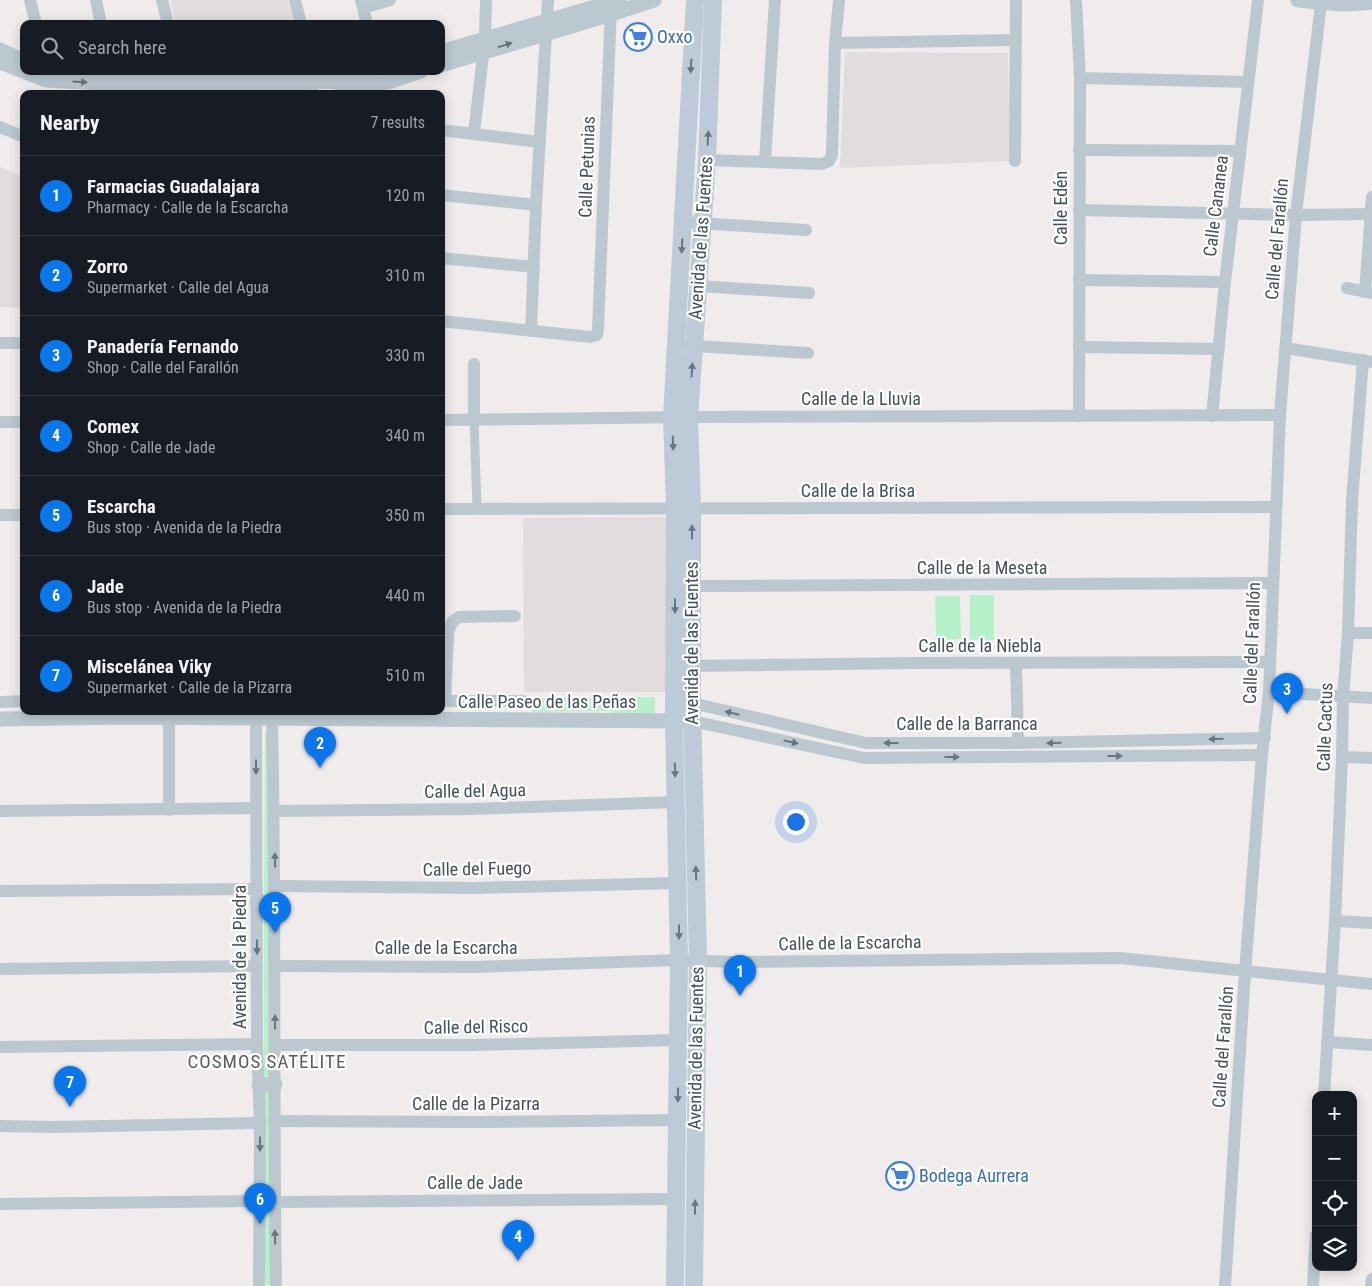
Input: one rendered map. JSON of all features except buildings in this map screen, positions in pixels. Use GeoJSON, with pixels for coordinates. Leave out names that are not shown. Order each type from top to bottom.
{"type":"FeatureCollection","features":[{"type":"Feature","properties":{"kind":"main road","name":"Avenida de las Fuentes"},"geometry":{"type":"LineString","coordinates":[[694,1286],[698,961],[691,666],[692,586],[684,508],[681,417],[683,222],[695,0]]}},
{"type":"Feature","properties":{"kind":"main road","name":"Avenida de las Fuentes"},"geometry":{"type":"LineString","coordinates":[[681,417],[694,346],[706,160],[713,0]]}},
{"type":"Feature","properties":{"kind":"main road","name":"Avenida de las Fuentes"},"geometry":{"type":"LineString","coordinates":[[674,1286],[679,960],[674,703],[684,508]]}},
{"type":"Feature","properties":{"kind":"street"},"geometry":{"type":"LineString","coordinates":[[30,0],[35,20]]}},
{"type":"Feature","properties":{"kind":"street"},"geometry":{"type":"LineString","coordinates":[[96,0],[101,20]]}},
{"type":"Feature","properties":{"kind":"street"},"geometry":{"type":"LineString","coordinates":[[162,0],[167,20]]}},
{"type":"Feature","properties":{"kind":"street"},"geometry":{"type":"LineString","coordinates":[[295,0],[300,20]]}},
{"type":"Feature","properties":{"kind":"street"},"geometry":{"type":"LineString","coordinates":[[366,20],[362,4],[390,0]]}},
{"type":"Feature","properties":{"kind":"street"},"geometry":{"type":"LineString","coordinates":[[474,133],[484,45],[486,0]]}},
{"type":"Feature","properties":{"kind":"street"},"geometry":{"type":"LineString","coordinates":[[445,321],[531,331],[548,0]]}},
{"type":"Feature","properties":{"kind":"street"},"geometry":{"type":"LineString","coordinates":[[445,51],[484,45],[546,27],[613,4],[654,0]]}},
{"type":"Feature","properties":{"kind":"street"},"geometry":{"type":"LineString","coordinates":[[765,162],[775,0]]}},
{"type":"Feature","properties":{"kind":"street"},"geometry":{"type":"LineString","coordinates":[[706,160],[822,164],[829,161],[832,155],[835,43],[839,0]]}},
{"type":"Feature","properties":{"kind":"street"},"geometry":{"type":"LineString","coordinates":[[1015,161],[1016,0]]}},
{"type":"Feature","properties":{"kind":"street","name":"Calle Edén"},"geometry":{"type":"LineString","coordinates":[[1076,0],[1080,78],[1079,416]]}},
{"type":"Feature","properties":{"kind":"street","name":"Calle Cananea"},"geometry":{"type":"LineString","coordinates":[[1212,416],[1225,282],[1258,0]]}},
{"type":"Feature","properties":{"kind":"street"},"geometry":{"type":"LineString","coordinates":[[1298,0],[1357,4],[1372,2]]}},
{"type":"Feature","properties":{"kind":"street","name":"Calle del Farallón"},"geometry":{"type":"LineString","coordinates":[[1226,1286],[1245,972],[1262,754],[1269,692],[1280,415],[1296,215],[1321,3]]}},
{"type":"Feature","properties":{"kind":"street","name":"Calle Petunias"},"geometry":{"type":"LineString","coordinates":[[531,331],[590,337],[596,335],[598,330],[613,4]]}},
{"type":"Feature","properties":{"kind":"street"},"geometry":{"type":"LineString","coordinates":[[835,43],[1016,40]]}},
{"type":"Feature","properties":{"kind":"street"},"geometry":{"type":"LineString","coordinates":[[445,63],[484,45]]}},
{"type":"Feature","properties":{"kind":"street"},"geometry":{"type":"LineString","coordinates":[[0,50],[20,59]]}},
{"type":"Feature","properties":{"kind":"street"},"geometry":{"type":"LineString","coordinates":[[0,62],[20,68]]}},
{"type":"Feature","properties":{"kind":"street"},"geometry":{"type":"LineString","coordinates":[[362,90],[380,80],[403,75]]}},
{"type":"Feature","properties":{"kind":"street"},"geometry":{"type":"LineString","coordinates":[[46,76],[113,76],[247,87],[314,85],[357,78],[380,80]]}},
{"type":"Feature","properties":{"kind":"street"},"geometry":{"type":"LineString","coordinates":[[1080,78],[1248,82]]}},
{"type":"Feature","properties":{"kind":"street"},"geometry":{"type":"LineString","coordinates":[[0,127],[20,136]]}},
{"type":"Feature","properties":{"kind":"street"},"geometry":{"type":"LineString","coordinates":[[445,130],[540,142]]}},
{"type":"Feature","properties":{"kind":"street"},"geometry":{"type":"LineString","coordinates":[[1079,150],[1240,150]]}},
{"type":"Feature","properties":{"kind":"street"},"geometry":{"type":"LineString","coordinates":[[445,194],[536,205]]}},
{"type":"Feature","properties":{"kind":"street"},"geometry":{"type":"LineString","coordinates":[[1346,288],[1368,292],[1372,197]]}},
{"type":"Feature","properties":{"kind":"street"},"geometry":{"type":"LineString","coordinates":[[1079,210],[1296,215],[1372,214]]}},
{"type":"Feature","properties":{"kind":"street"},"geometry":{"type":"LineString","coordinates":[[683,222],[806,230]]}},
{"type":"Feature","properties":{"kind":"street"},"geometry":{"type":"LineString","coordinates":[[445,258],[534,267]]}},
{"type":"Feature","properties":{"kind":"street"},"geometry":{"type":"LineString","coordinates":[[1079,280],[1225,282]]}},
{"type":"Feature","properties":{"kind":"street"},"geometry":{"type":"LineString","coordinates":[[698,286],[809,293]]}},
{"type":"Feature","properties":{"kind":"street"},"geometry":{"type":"LineString","coordinates":[[0,343],[20,342]]}},
{"type":"Feature","properties":{"kind":"street"},"geometry":{"type":"LineString","coordinates":[[694,346],[808,353]]}},
{"type":"Feature","properties":{"kind":"street"},"geometry":{"type":"LineString","coordinates":[[1079,347],[1219,349]]}},
{"type":"Feature","properties":{"kind":"street"},"geometry":{"type":"LineString","coordinates":[[1286,348],[1368,361]]}},
{"type":"Feature","properties":{"kind":"street","name":"Calle Cactus"},"geometry":{"type":"LineString","coordinates":[[1324,1091],[1335,921],[1352,501],[1368,361]]}},
{"type":"Feature","properties":{"kind":"street"},"geometry":{"type":"LineString","coordinates":[[474,364],[477,508]]}},
{"type":"Feature","properties":{"kind":"street","name":"Calle de la Lluvia"},"geometry":{"type":"LineString","coordinates":[[445,420],[681,417],[1280,415]]}},
{"type":"Feature","properties":{"kind":"street"},"geometry":{"type":"LineString","coordinates":[[0,422],[20,422]]}},
{"type":"Feature","properties":{"kind":"street","name":"Calle de la Brisa"},"geometry":{"type":"LineString","coordinates":[[445,509],[1275,507]]}},
{"type":"Feature","properties":{"kind":"street"},"geometry":{"type":"LineString","coordinates":[[0,515],[20,515]]}},
{"type":"Feature","properties":{"kind":"street","name":"Calle de la Meseta"},"geometry":{"type":"LineString","coordinates":[[692,586],[1272,583]]}},
{"type":"Feature","properties":{"kind":"street"},"geometry":{"type":"LineString","coordinates":[[445,674],[448,633],[452,622],[459,617],[515,616]]}},
{"type":"Feature","properties":{"kind":"street"},"geometry":{"type":"LineString","coordinates":[[1348,632],[1372,633]]}},
{"type":"Feature","properties":{"kind":"street","name":"Calle de la Niebla"},"geometry":{"type":"LineString","coordinates":[[691,666],[1270,662]]}},
{"type":"Feature","properties":{"kind":"street"},"geometry":{"type":"LineString","coordinates":[[1016,663],[1018,744]]}},
{"type":"Feature","properties":{"kind":"street"},"geometry":{"type":"LineString","coordinates":[[1269,692],[1372,698]]}},
{"type":"Feature","properties":{"kind":"street"},"geometry":{"type":"LineString","coordinates":[[0,702],[20,701]]}},
{"type":"Feature","properties":{"kind":"street","name":"Calle Paseo de las Peñas"},"geometry":{"type":"LineString","coordinates":[[445,701],[523,701]]}},
{"type":"Feature","properties":{"kind":"street","name":"Calle de la Barranca"},"geometry":{"type":"LineString","coordinates":[[674,703],[692,703],[866,743],[1018,744],[1265,738]]}},
{"type":"Feature","properties":{"kind":"street"},"geometry":{"type":"LineString","coordinates":[[169,718],[169,810]]}},
{"type":"Feature","properties":{"kind":"street","name":"Avenida de la Piedra"},"geometry":{"type":"LineString","coordinates":[[256,718],[257,1044],[260,1123],[259,1286]]}},
{"type":"Feature","properties":{"kind":"street","name":"Calle Paseo de las Peñas"},"geometry":{"type":"LineString","coordinates":[[0,719],[272,718],[674,721]]}},
{"type":"Feature","properties":{"kind":"street","name":"Avenida de la Piedra"},"geometry":{"type":"LineString","coordinates":[[272,718],[275,894],[274,1121],[276,1286]]}},
{"type":"Feature","properties":{"kind":"street","name":"Calle de la Barranca"},"geometry":{"type":"LineString","coordinates":[[674,721],[692,721],[864,758],[1262,754]]}},
{"type":"Feature","properties":{"kind":"street"},"geometry":{"type":"LineString","coordinates":[[1342,757],[1372,758]]}},
{"type":"Feature","properties":{"kind":"street","name":"Calle del Agua"},"geometry":{"type":"LineString","coordinates":[[274,811],[471,809],[676,802]]}},
{"type":"Feature","properties":{"kind":"street"},"geometry":{"type":"LineString","coordinates":[[0,811],[256,808]]}},
{"type":"Feature","properties":{"kind":"street","name":"Calle del Fuego"},"geometry":{"type":"LineString","coordinates":[[275,894],[678,883]]}},
{"type":"Feature","properties":{"kind":"street"},"geometry":{"type":"LineString","coordinates":[[0,891],[257,896],[275,894]]}},
{"type":"Feature","properties":{"kind":"street"},"geometry":{"type":"LineString","coordinates":[[1335,921],[1372,923]]}},
{"type":"Feature","properties":{"kind":"street","name":"Calle de la Escarcha"},"geometry":{"type":"LineString","coordinates":[[275,966],[475,967],[679,960],[1120,958],[1372,984]]}},
{"type":"Feature","properties":{"kind":"street"},"geometry":{"type":"LineString","coordinates":[[0,969],[257,966]]}},
{"type":"Feature","properties":{"kind":"street","name":"Calle del Risco"},"geometry":{"type":"LineString","coordinates":[[275,1045],[472,1045],[678,1040]]}},
{"type":"Feature","properties":{"kind":"street"},"geometry":{"type":"LineString","coordinates":[[1326,1042],[1372,1045]]}},
{"type":"Feature","properties":{"kind":"street"},"geometry":{"type":"LineString","coordinates":[[0,1047],[257,1044]]}},
{"type":"Feature","properties":{"kind":"street"},"geometry":{"type":"LineString","coordinates":[[259,1085],[275,1084]]}},
{"type":"Feature","properties":{"kind":"street","name":"Calle de la Pizarra"},"geometry":{"type":"LineString","coordinates":[[274,1121],[678,1120]]}},
{"type":"Feature","properties":{"kind":"street"},"geometry":{"type":"LineString","coordinates":[[0,1126],[54,1127],[260,1123]]}},
{"type":"Feature","properties":{"kind":"street","name":"Calle de Jade"},"geometry":{"type":"LineString","coordinates":[[275,1202],[676,1199]]}},
{"type":"Feature","properties":{"kind":"street"},"geometry":{"type":"LineString","coordinates":[[0,1204],[260,1201]]}},
{"type":"Feature","properties":{"kind":"street"},"geometry":{"type":"LineString","coordinates":[[676,1224],[680,1243],[694,1247]]}},
{"type":"Feature","properties":{"kind":"street"},"geometry":{"type":"LineString","coordinates":[[1313,1286],[1314,1271]]}},
{"type":"Feature","properties":{"kind":"street"},"geometry":{"type":"LineString","coordinates":[[1372,1279],[1372,1286]]}},
{"type":"Feature","properties":{"kind":"shaded area"},"geometry":{"type":"Polygon","coordinates":[[[170,0],[288,0],[293,20],[175,20],[170,0]]]}},
{"type":"Feature","properties":{"kind":"shaded area"},"geometry":{"type":"Polygon","coordinates":[[[845,52],[1008,53],[1010,161],[840,168],[845,52]]]}},
{"type":"Feature","properties":{"kind":"shaded area"},"geometry":{"type":"Polygon","coordinates":[[[0,167],[20,175],[20,308],[0,307],[0,167]]]}},
{"type":"Feature","properties":{"kind":"shaded area"},"geometry":{"type":"Polygon","coordinates":[[[668,517],[669,692],[524,692],[523,518],[668,517]]]}},
{"type":"Feature","properties":{"kind":"green space"},"geometry":{"type":"Polygon","coordinates":[[[970,595],[994,595],[994,640],[970,640],[970,595]]]}},
{"type":"Feature","properties":{"kind":"green space"},"geometry":{"type":"Polygon","coordinates":[[[935,596],[960,596],[961,639],[936,640],[935,596]]]}},
{"type":"Feature","properties":{"kind":"green space"},"geometry":{"type":"Polygon","coordinates":[[[655,697],[655,716],[611,717],[611,711],[531,712],[531,698],[655,697]]]}},
{"type":"Feature","properties":{"kind":"green space"},"geometry":{"type":"Polygon","coordinates":[[[270,733],[273,894],[264,894],[265,734],[270,733]]]}},
{"type":"Feature","properties":{"kind":"green space"},"geometry":{"type":"Polygon","coordinates":[[[264,908],[271,908],[272,1076],[264,1076],[264,908]]]}},
{"type":"Feature","properties":{"kind":"green space"},"geometry":{"type":"Polygon","coordinates":[[[274,1085],[275,1285],[261,1285],[262,1086],[274,1085]]]}},
{"type":"Feature","properties":{"kind":"place","name":"Oxxo"},"geometry":{"type":"Point","coordinates":[638,37]}},
{"type":"Feature","properties":{"kind":"place","name":"Panadería Fernando"},"geometry":{"type":"Point","coordinates":[1287,714]}},
{"type":"Feature","properties":{"kind":"place","name":"Zorro"},"geometry":{"type":"Point","coordinates":[320,768]}},
{"type":"Feature","properties":{"kind":"place","name":"Escarcha"},"geometry":{"type":"Point","coordinates":[275,933]}},
{"type":"Feature","properties":{"kind":"place","name":"Farmacias Guadalajara"},"geometry":{"type":"Point","coordinates":[740,996]}},
{"type":"Feature","properties":{"kind":"place","name":"Miscelánea Viky"},"geometry":{"type":"Point","coordinates":[70,1107]}},
{"type":"Feature","properties":{"kind":"place","name":"Bodega Aurrera"},"geometry":{"type":"Point","coordinates":[900,1176]}},
{"type":"Feature","properties":{"kind":"place","name":"Jade"},"geometry":{"type":"Point","coordinates":[260,1224]}},
{"type":"Feature","properties":{"kind":"place","name":"Comex"},"geometry":{"type":"Point","coordinates":[518,1261]}},
{"type":"Feature","properties":{"kind":"district","name":"COSMOS SATÉLITE"},"geometry":{"type":"Point","coordinates":[267,1061]}}]}
